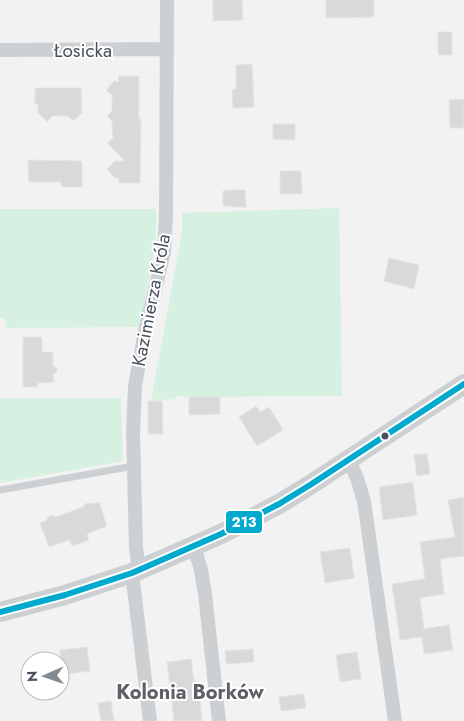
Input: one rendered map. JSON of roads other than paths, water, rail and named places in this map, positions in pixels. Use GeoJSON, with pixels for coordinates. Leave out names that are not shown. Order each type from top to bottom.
{"type":"FeatureCollection","features":[{"type":"Feature","properties":{"kind":"street","name":"Kazimierza Króla"},"geometry":{"type":"LineString","coordinates":[[150,721],[136,572],[133,432],[135,386],[145,330],[164,252],[166,216],[167,0]]}},
{"type":"Feature","properties":{"kind":"street","name":"Łosicka"},"geometry":{"type":"LineString","coordinates":[[0,50],[167,50]]}},
{"type":"Feature","properties":{"kind":"street"},"geometry":{"type":"LineString","coordinates":[[0,612],[65,595],[136,572],[194,547],[279,504],[464,384]]}},
{"type":"Feature","properties":{"kind":"street"},"geometry":{"type":"LineString","coordinates":[[349,460],[364,501],[395,721]]}},
{"type":"Feature","properties":{"kind":"street"},"geometry":{"type":"LineString","coordinates":[[194,547],[202,570],[219,721]]}},
{"type":"Feature","properties":{"kind":"lane"},"geometry":{"type":"LineString","coordinates":[[0,490],[134,466]]}},
{"type":"Feature","properties":{"kind":"district","name":"Kolonia Borków"},"geometry":{"type":"Point","coordinates":[190,692]}}]}
